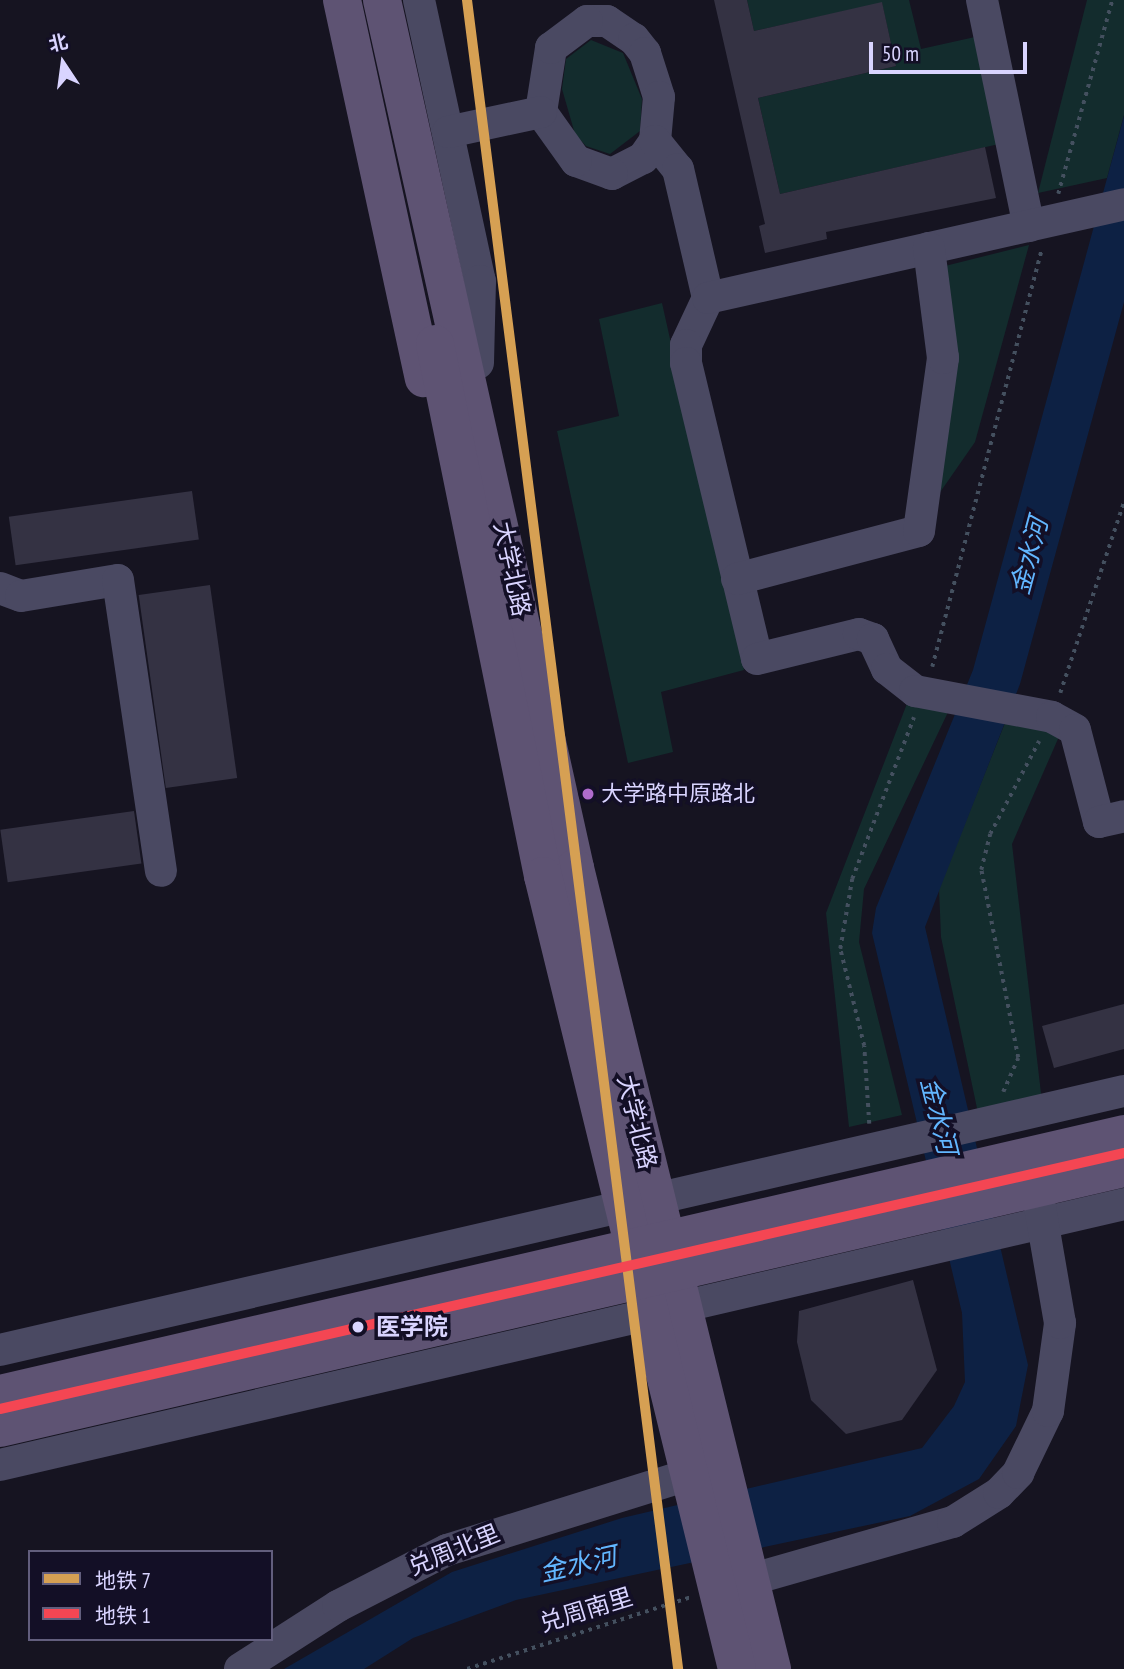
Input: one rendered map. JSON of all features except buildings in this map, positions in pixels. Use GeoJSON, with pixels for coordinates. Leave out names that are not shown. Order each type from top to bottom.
{"type":"FeatureCollection","features":[{"type":"Feature","properties":{"kind":"main road"},"geometry":{"type":"LineString","coordinates":[[342,0],[423,373],[488,538]]}},
{"type":"Feature","properties":{"kind":"main road","name":"大学北路"},"geometry":{"type":"LineString","coordinates":[[361,0],[410,175]]}},
{"type":"Feature","properties":{"kind":"main road","name":"大学北路"},"geometry":{"type":"LineString","coordinates":[[382,0],[410,175],[488,538],[575,868],[639,1203],[700,1479],[733,1584],[772,1669]]}},
{"type":"Feature","properties":{"kind":"main road"},"geometry":{"type":"LineString","coordinates":[[400,0],[478,363],[488,538]]}},
{"type":"Feature","properties":{"kind":"main road"},"geometry":{"type":"LineString","coordinates":[[1028,1197],[1124,1134]]}},
{"type":"Feature","properties":{"kind":"main road"},"geometry":{"type":"LineString","coordinates":[[0,1427],[902,1219],[1028,1197],[1124,1168]]}},
{"type":"Feature","properties":{"kind":"main road"},"geometry":{"type":"LineString","coordinates":[[0,1394],[657,1276]]}},
{"type":"Feature","properties":{"kind":"main road","name":"大学北路"},"geometry":{"type":"LineString","coordinates":[[733,1584],[737,1669]]}},
{"type":"Feature","properties":{"kind":"street"},"geometry":{"type":"LineString","coordinates":[[324,0],[391,285],[423,373]]}},
{"type":"Feature","properties":{"kind":"street"},"geometry":{"type":"LineString","coordinates":[[419,0],[480,281],[478,363]]}},
{"type":"Feature","properties":{"kind":"street"},"geometry":{"type":"LineString","coordinates":[[982,0],[1039,224]]}},
{"type":"Feature","properties":{"kind":"street"},"geometry":{"type":"LineString","coordinates":[[607,21],[645,53],[659,97],[655,141],[630,167],[594,171],[576,162],[541,111],[551,48],[571,28],[607,21]]}},
{"type":"Feature","properties":{"kind":"street"},"geometry":{"type":"LineString","coordinates":[[448,132],[541,111]]}},
{"type":"Feature","properties":{"kind":"street"},"geometry":{"type":"LineString","coordinates":[[655,141],[678,169],[708,298],[686,345],[686,363],[757,659],[859,634],[873,639],[897,681],[923,693],[1052,717],[1075,730],[1099,822],[1124,816]]}},
{"type":"Feature","properties":{"kind":"street"},"geometry":{"type":"LineString","coordinates":[[708,298],[1124,204]]}},
{"type":"Feature","properties":{"kind":"street"},"geometry":{"type":"LineString","coordinates":[[737,579],[919,531],[943,358],[929,248]]}},
{"type":"Feature","properties":{"kind":"street"},"geometry":{"type":"LineString","coordinates":[[0,589],[21,596],[118,580],[161,871]]}},
{"type":"Feature","properties":{"kind":"street"},"geometry":{"type":"LineString","coordinates":[[0,1350],[1124,1091]]}},
{"type":"Feature","properties":{"kind":"street"},"geometry":{"type":"LineString","coordinates":[[733,1584],[953,1522],[999,1493],[1018,1473],[1048,1411],[1056,1367],[1058,1284],[1028,1197],[1124,1204]]}},
{"type":"Feature","properties":{"kind":"street"},"geometry":{"type":"LineString","coordinates":[[0,1465],[657,1276]]}},
{"type":"Feature","properties":{"kind":"street","name":"兑周北里"},"geometry":{"type":"LineString","coordinates":[[240,1669],[338,1606],[447,1550],[700,1479]]}},
{"type":"Feature","properties":{"kind":"path"},"geometry":{"type":"LineString","coordinates":[[870,1150],[864,1046],[840,949],[852,879],[923,693],[1039,224],[1112,0]]}},
{"type":"Feature","properties":{"kind":"path"},"geometry":{"type":"LineString","coordinates":[[993,1121],[1018,1058],[981,870],[990,834],[1052,717],[1124,502]]}},
{"type":"Feature","properties":{"kind":"path","name":"兑周南里"},"geometry":{"type":"LineString","coordinates":[[467,1669],[733,1584]]}},
{"type":"Feature","properties":{"kind":"green space"},"geometry":{"type":"Polygon","coordinates":[[[747,0],[909,0],[921,49],[975,37],[999,144],[780,194],[758,98],[896,66],[882,3],[754,31],[747,0]]]}},
{"type":"Feature","properties":{"kind":"green space"},"geometry":{"type":"Polygon","coordinates":[[[1087,0],[1124,0],[1124,115],[1107,178],[1038,193],[1087,0]]]}},
{"type":"Feature","properties":{"kind":"green space"},"geometry":{"type":"Polygon","coordinates":[[[591,40],[623,53],[642,99],[640,131],[610,154],[586,146],[575,134],[562,89],[566,59],[591,40]]]}},
{"type":"Feature","properties":{"kind":"green space"},"geometry":{"type":"Polygon","coordinates":[[[1029,245],[975,442],[934,501],[945,266],[1029,245]]]}},
{"type":"Feature","properties":{"kind":"green space"},"geometry":{"type":"Polygon","coordinates":[[[662,303],[744,670],[661,692],[673,752],[628,763],[557,431],[619,416],[599,319],[662,303]]]}},
{"type":"Feature","properties":{"kind":"green space"},"geometry":{"type":"Polygon","coordinates":[[[908,701],[949,710],[864,889],[859,942],[902,1115],[849,1127],[826,913],[908,701]]]}},
{"type":"Feature","properties":{"kind":"green space"},"geometry":{"type":"Polygon","coordinates":[[[1005,723],[1061,732],[1012,844],[1042,1102],[978,1113],[941,937],[939,888],[1005,723]]]}},
{"type":"Feature","properties":{"kind":"water","name":"金水河"},"geometry":{"type":"Polygon","coordinates":[[[1124,116],[1124,302],[1020,684],[925,927],[1028,1365],[1016,1426],[979,1479],[910,1516],[516,1600],[413,1638],[364,1669],[284,1669],[452,1572],[622,1518],[922,1448],[954,1406],[965,1382],[962,1313],[872,933],[876,908],[973,670],[1124,116]]]}},
{"type":"Feature","properties":{"kind":"metro line","name":"7"},"geometry":{"type":"LineString","coordinates":[[467,0],[678,1669]]}},
{"type":"Feature","properties":{"kind":"metro line","name":"1"},"geometry":{"type":"LineString","coordinates":[[0,1409],[1124,1153]]}},
{"type":"Feature","properties":{"kind":"place","name":"大学路中原路北"},"geometry":{"type":"Point","coordinates":[588,794]}},
{"type":"Feature","properties":{"kind":"place","name":"医学院"},"geometry":{"type":"Point","coordinates":[358,1327]}}]}
